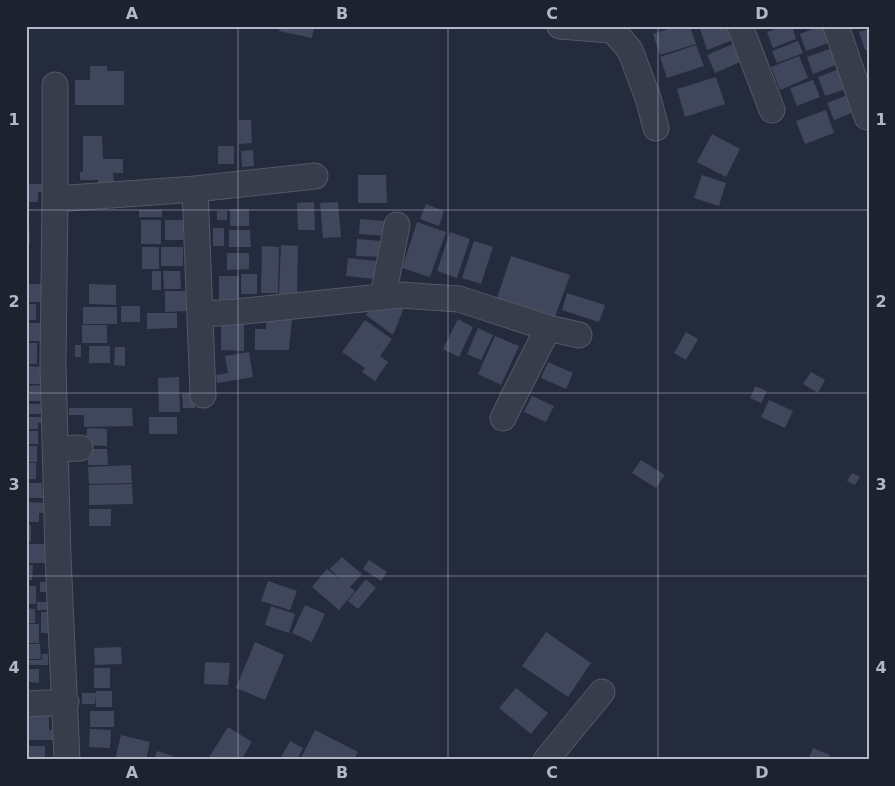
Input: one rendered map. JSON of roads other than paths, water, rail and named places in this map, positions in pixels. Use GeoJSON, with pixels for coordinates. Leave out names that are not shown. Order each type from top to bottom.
{"type":"FeatureCollection","features":[{"type":"Feature","properties":{"kind":"street"},"geometry":{"type":"LineString","coordinates":[[560,26],[609,28],[630,50],[648,98],[656,128]]}},
{"type":"Feature","properties":{"kind":"street"},"geometry":{"type":"LineString","coordinates":[[740,26],[772,110]]}},
{"type":"Feature","properties":{"kind":"street"},"geometry":{"type":"LineString","coordinates":[[836,26],[867,117]]}},
{"type":"Feature","properties":{"kind":"street"},"geometry":{"type":"LineString","coordinates":[[55,85],[52,345],[68,448],[58,556],[66,702],[67,760]]}},
{"type":"Feature","properties":{"kind":"street"},"geometry":{"type":"LineString","coordinates":[[55,199],[195,189],[315,176]]}},
{"type":"Feature","properties":{"kind":"street"},"geometry":{"type":"LineString","coordinates":[[195,189],[203,395]]}},
{"type":"Feature","properties":{"kind":"street"},"geometry":{"type":"LineString","coordinates":[[383,296],[397,225]]}},
{"type":"Feature","properties":{"kind":"street"},"geometry":{"type":"LineString","coordinates":[[200,314],[319,305],[383,296],[459,299],[548,328],[579,334]]}},
{"type":"Feature","properties":{"kind":"street"},"geometry":{"type":"LineString","coordinates":[[502,418],[548,328]]}},
{"type":"Feature","properties":{"kind":"street"},"geometry":{"type":"LineString","coordinates":[[546,760],[602,692]]}},
{"type":"Feature","properties":{"kind":"street"},"geometry":{"type":"LineString","coordinates":[[26,704],[66,702]]}}]}
